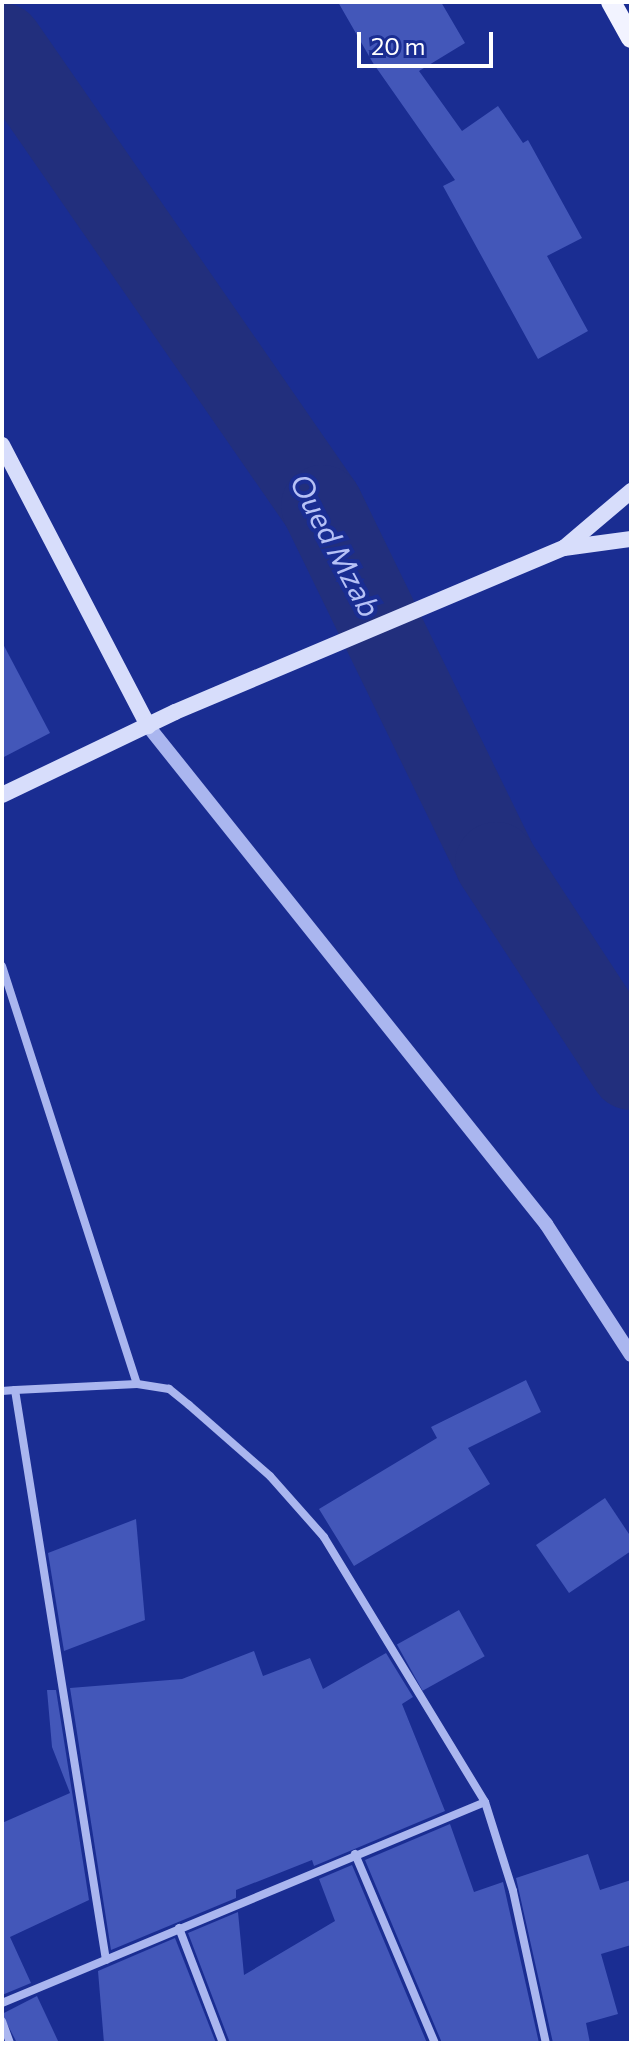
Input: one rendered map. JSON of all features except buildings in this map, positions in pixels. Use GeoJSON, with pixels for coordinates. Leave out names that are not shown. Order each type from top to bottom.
{"type":"FeatureCollection","features":[{"type":"Feature","properties":{"kind":"main road"},"geometry":{"type":"LineString","coordinates":[[611,2],[631,38]]}},
{"type":"Feature","properties":{"kind":"main road"},"geometry":{"type":"LineString","coordinates":[[2,445],[148,726]]}},
{"type":"Feature","properties":{"kind":"main road"},"geometry":{"type":"LineString","coordinates":[[564,548],[631,491]]}},
{"type":"Feature","properties":{"kind":"main road"},"geometry":{"type":"LineString","coordinates":[[2,795],[175,712],[564,548],[631,539]]}},
{"type":"Feature","properties":{"kind":"street"},"geometry":{"type":"LineString","coordinates":[[148,726],[546,1224],[631,1355]]}},
{"type":"Feature","properties":{"kind":"street"},"geometry":{"type":"LineString","coordinates":[[2,966],[137,1384]]}},
{"type":"Feature","properties":{"kind":"street"},"geometry":{"type":"LineString","coordinates":[[2,1391],[137,1384],[169,1389],[304,1510],[485,1802],[513,1891],[546,2043]]}},
{"type":"Feature","properties":{"kind":"street"},"geometry":{"type":"LineString","coordinates":[[15,1390],[106,1960]]}},
{"type":"Feature","properties":{"kind":"street"},"geometry":{"type":"LineString","coordinates":[[2,2003],[485,1802]]}},
{"type":"Feature","properties":{"kind":"street"},"geometry":{"type":"LineString","coordinates":[[355,1854],[435,2043]]}},
{"type":"Feature","properties":{"kind":"street"},"geometry":{"type":"LineString","coordinates":[[179,1928],[223,2043]]}},
{"type":"Feature","properties":{"kind":"street"},"geometry":{"type":"LineString","coordinates":[[2,2021],[10,2043]]}},
{"type":"Feature","properties":{"kind":"waterway","name":"Oued Mzab"},"geometry":{"type":"LineString","coordinates":[[2,44],[322,506],[496,863],[631,1069]]}}]}
